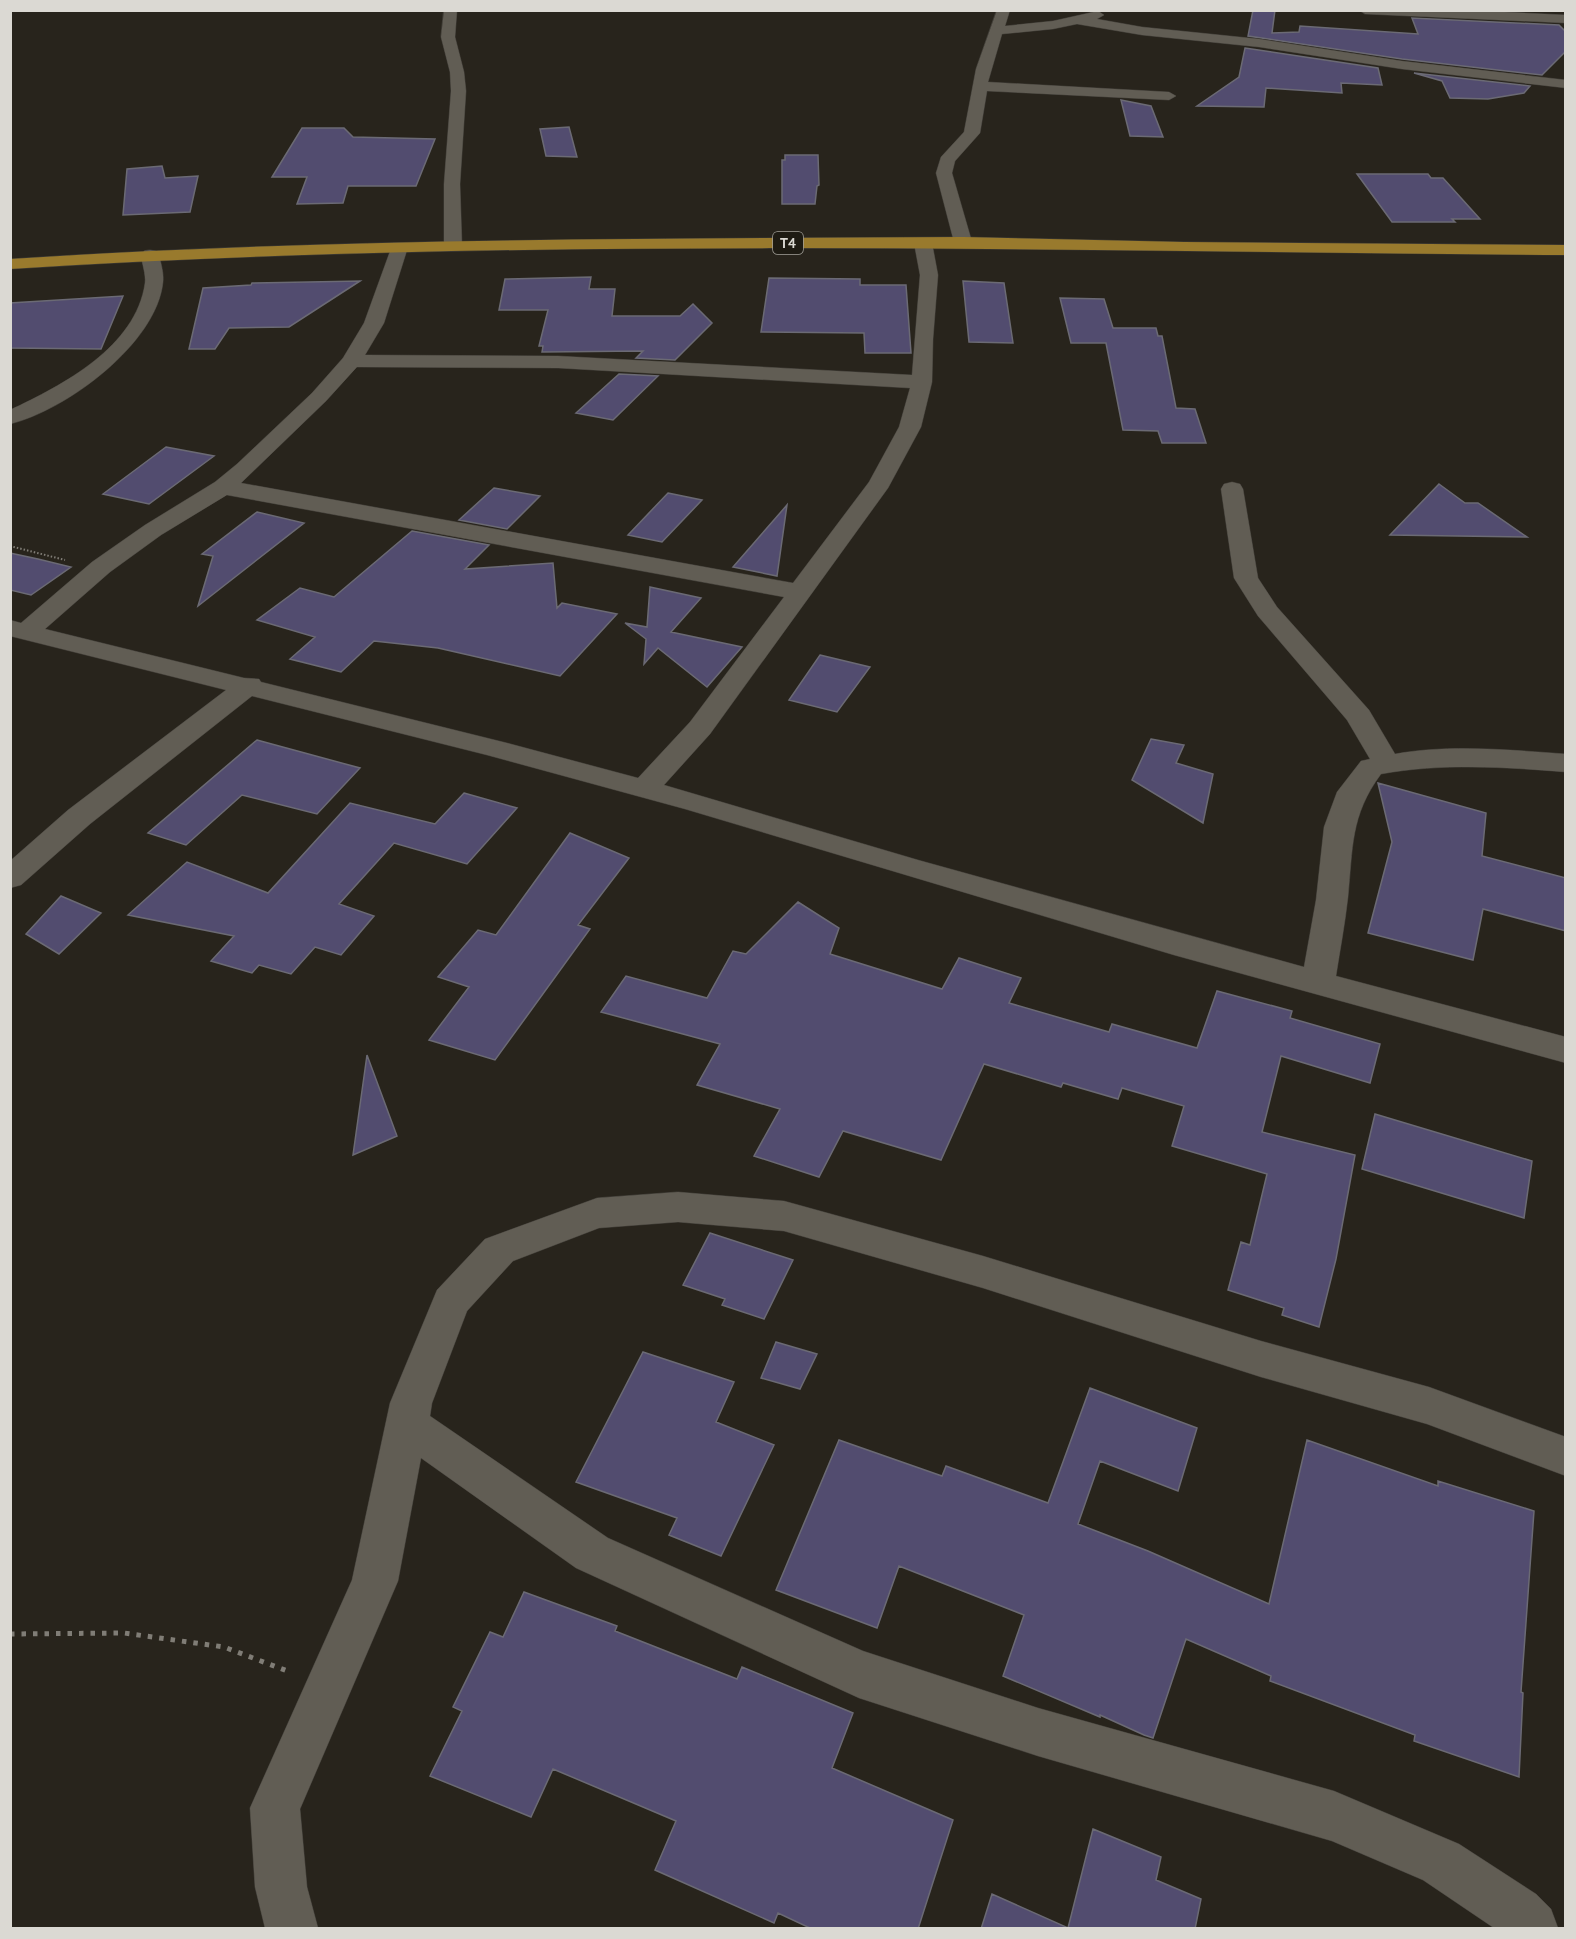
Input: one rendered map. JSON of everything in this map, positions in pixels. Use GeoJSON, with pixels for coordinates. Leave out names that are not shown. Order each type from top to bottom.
{"type":"FeatureCollection","features":[{"type":"Feature","properties":{"kind":"highway","name":"T4"},"geometry":{"type":"LineString","coordinates":[[10,264],[150,255],[453,246],[963,242],[1184,247],[1566,250]]}},
{"type":"Feature","properties":{"kind":"street"},"geometry":{"type":"LineString","coordinates":[[451,10],[446,21],[447,40],[457,66],[459,87],[453,164],[453,246]]}},
{"type":"Feature","properties":{"kind":"street"},"geometry":{"type":"LineString","coordinates":[[963,242],[944,173],[947,160],[972,133],[983,69],[1004,10]]}},
{"type":"Feature","properties":{"kind":"street"},"geometry":{"type":"LineString","coordinates":[[996,31],[1078,20],[1113,10]]}},
{"type":"Feature","properties":{"kind":"street"},"geometry":{"type":"LineString","coordinates":[[1365,10],[1566,19]]}},
{"type":"Feature","properties":{"kind":"street"},"geometry":{"type":"LineString","coordinates":[[1078,20],[1142,31],[1269,44],[1402,65],[1566,84]]}},
{"type":"Feature","properties":{"kind":"street"},"geometry":{"type":"LineString","coordinates":[[980,86],[1169,96]]}},
{"type":"Feature","properties":{"kind":"street"},"geometry":{"type":"LineString","coordinates":[[644,789],[700,728],[880,483],[909,427],[922,382],[929,275],[923,243]]}},
{"type":"Feature","properties":{"kind":"street"},"geometry":{"type":"LineString","coordinates":[[18,630],[153,530],[223,487],[320,397],[351,361],[374,323],[399,247]]}},
{"type":"Feature","properties":{"kind":"street"},"geometry":{"type":"LineString","coordinates":[[10,418],[75,384],[102,364],[124,342],[147,310],[155,281],[150,255]]}},
{"type":"Feature","properties":{"kind":"street"},"geometry":{"type":"LineString","coordinates":[[351,361],[558,362],[922,382]]}},
{"type":"Feature","properties":{"kind":"street"},"geometry":{"type":"LineString","coordinates":[[223,487],[799,592]]}},
{"type":"Feature","properties":{"kind":"street"},"geometry":{"type":"LineString","coordinates":[[1232,489],[1246,578],[1268,611],[1359,716],[1387,764]]}},
{"type":"Feature","properties":{"kind":"street"},"geometry":{"type":"LineString","coordinates":[[18,630],[249,685],[644,789],[941,877],[1566,1050]]}},
{"type":"Feature","properties":{"kind":"street"},"geometry":{"type":"LineString","coordinates":[[10,878],[79,817],[249,685]]}},
{"type":"Feature","properties":{"kind":"street"},"geometry":{"type":"LineString","coordinates":[[1318,983],[1332,900],[1339,827],[1352,792],[1371,767],[1414,759],[1516,759],[1566,763]]}},
{"type":"Feature","properties":{"kind":"street"},"geometry":{"type":"LineString","coordinates":[[291,1929],[281,1887],[275,1808],[375,1581],[411,1403],[451,1302],[500,1250],[597,1213],[678,1207],[784,1216],[982,1272],[1261,1359],[1429,1406],[1566,1458]]}},
{"type":"Feature","properties":{"kind":"street"},"geometry":{"type":"LineString","coordinates":[[407,1424],[592,1553],[859,1674],[1038,1732],[1334,1816],[1441,1862],[1517,1912],[1532,1929]]}},
{"type":"Feature","properties":{"kind":"path"},"geometry":{"type":"LineString","coordinates":[[10,546],[101,567]]}},
{"type":"Feature","properties":{"kind":"path"},"geometry":{"type":"LineString","coordinates":[[10,1634],[124,1633],[224,1647],[292,1673],[325,1691]]}},
{"type":"Feature","properties":{"kind":"building"},"geometry":{"type":"Polygon","coordinates":[[[1253,10],[1275,10],[1272,33],[1299,32],[1300,26],[1418,34],[1412,18],[1559,25],[1566,32],[1566,51],[1542,75],[1402,59],[1248,36],[1253,10]]]}},
{"type":"Feature","properties":{"kind":"building"},"geometry":{"type":"Polygon","coordinates":[[[1245,48],[1378,68],[1382,85],[1341,83],[1342,93],[1266,88],[1264,107],[1197,106],[1239,77],[1245,48]]]}},
{"type":"Feature","properties":{"kind":"building"},"geometry":{"type":"Polygon","coordinates":[[[1414,73],[1530,86],[1524,93],[1488,99],[1450,98],[1442,81],[1414,73]]]}},
{"type":"Feature","properties":{"kind":"building"},"geometry":{"type":"Polygon","coordinates":[[[1121,100],[1151,106],[1163,137],[1130,136],[1121,100]]]}},
{"type":"Feature","properties":{"kind":"building"},"geometry":{"type":"Polygon","coordinates":[[[569,127],[577,157],[546,156],[540,129],[569,127]]]}},
{"type":"Feature","properties":{"kind":"building"},"geometry":{"type":"Polygon","coordinates":[[[302,128],[344,128],[353,137],[435,139],[416,186],[348,186],[343,203],[297,204],[307,177],[272,177],[302,128]]]}},
{"type":"Feature","properties":{"kind":"building"},"geometry":{"type":"Polygon","coordinates":[[[785,155],[818,155],[819,185],[815,204],[782,204],[782,160],[785,160],[785,155]]]}},
{"type":"Feature","properties":{"kind":"building"},"geometry":{"type":"Polygon","coordinates":[[[162,166],[165,178],[198,176],[190,212],[123,215],[127,169],[162,166]]]}},
{"type":"Feature","properties":{"kind":"building"},"geometry":{"type":"Polygon","coordinates":[[[1357,174],[1428,174],[1431,178],[1443,178],[1480,219],[1452,219],[1455,222],[1392,222],[1357,174]]]}},
{"type":"Feature","properties":{"kind":"building"},"geometry":{"type":"Polygon","coordinates":[[[591,277],[589,289],[615,289],[612,316],[680,316],[693,304],[712,323],[675,360],[636,358],[643,351],[542,352],[543,346],[539,346],[548,310],[499,310],[505,279],[591,277]]]}},
{"type":"Feature","properties":{"kind":"building"},"geometry":{"type":"Polygon","coordinates":[[[769,278],[860,279],[860,285],[906,285],[911,353],[865,353],[864,333],[761,332],[769,278]]]}},
{"type":"Feature","properties":{"kind":"building"},"geometry":{"type":"Polygon","coordinates":[[[360,281],[289,327],[229,328],[215,349],[189,349],[203,288],[251,285],[252,283],[360,281]]]}},
{"type":"Feature","properties":{"kind":"building"},"geometry":{"type":"Polygon","coordinates":[[[963,281],[1004,283],[1013,343],[969,342],[963,281]]]}},
{"type":"Feature","properties":{"kind":"building"},"geometry":{"type":"Polygon","coordinates":[[[123,296],[101,349],[10,348],[10,303],[123,296]]]}},
{"type":"Feature","properties":{"kind":"building"},"geometry":{"type":"Polygon","coordinates":[[[1060,298],[1104,299],[1113,328],[1156,328],[1158,336],[1162,336],[1176,408],[1195,409],[1206,443],[1162,443],[1158,431],[1123,430],[1106,343],[1071,343],[1060,298]]]}},
{"type":"Feature","properties":{"kind":"building"},"geometry":{"type":"Polygon","coordinates":[[[619,374],[658,376],[613,420],[576,413],[619,374]]]}},
{"type":"Feature","properties":{"kind":"building"},"geometry":{"type":"Polygon","coordinates":[[[166,447],[214,456],[149,504],[103,494],[166,447]]]}},
{"type":"Feature","properties":{"kind":"building"},"geometry":{"type":"Polygon","coordinates":[[[1439,484],[1465,503],[1478,503],[1527,537],[1390,535],[1439,484]]]}},
{"type":"Feature","properties":{"kind":"building"},"geometry":{"type":"Polygon","coordinates":[[[494,488],[540,496],[507,529],[459,520],[494,488]]]}},
{"type":"Feature","properties":{"kind":"building"},"geometry":{"type":"Polygon","coordinates":[[[668,493],[702,500],[662,542],[628,535],[668,493]]]}},
{"type":"Feature","properties":{"kind":"building"},"geometry":{"type":"Polygon","coordinates":[[[787,505],[777,576],[733,567],[787,505]]]}},
{"type":"Feature","properties":{"kind":"building"},"geometry":{"type":"Polygon","coordinates":[[[257,512],[304,523],[198,606],[213,556],[202,554],[257,512]]]}},
{"type":"Feature","properties":{"kind":"building"},"geometry":{"type":"Polygon","coordinates":[[[412,531],[489,545],[465,569],[553,563],[557,608],[562,603],[617,614],[560,676],[438,648],[374,641],[341,672],[290,659],[315,637],[257,620],[300,588],[334,597],[412,531]]]}},
{"type":"Feature","properties":{"kind":"building"},"geometry":{"type":"Polygon","coordinates":[[[10,553],[71,567],[31,595],[10,590],[10,553]]]}},
{"type":"Feature","properties":{"kind":"building"},"geometry":{"type":"Polygon","coordinates":[[[650,587],[701,598],[671,632],[742,647],[707,687],[658,648],[644,664],[646,639],[625,623],[647,627],[650,587]]]}},
{"type":"Feature","properties":{"kind":"building"},"geometry":{"type":"Polygon","coordinates":[[[820,655],[870,667],[837,712],[789,700],[820,655]]]}},
{"type":"Feature","properties":{"kind":"building"},"geometry":{"type":"Polygon","coordinates":[[[1151,739],[1184,745],[1176,763],[1213,774],[1203,823],[1132,780],[1151,739]]]}},
{"type":"Feature","properties":{"kind":"building"},"geometry":{"type":"Polygon","coordinates":[[[257,740],[360,768],[317,814],[242,795],[186,845],[148,833],[257,740]]]}},
{"type":"Feature","properties":{"kind":"building"},"geometry":{"type":"Polygon","coordinates":[[[1378,783],[1486,813],[1482,856],[1566,878],[1566,931],[1483,909],[1473,960],[1368,933],[1392,842],[1378,783]]]}},
{"type":"Feature","properties":{"kind":"building"},"geometry":{"type":"Polygon","coordinates":[[[464,793],[517,808],[467,864],[394,843],[339,904],[374,916],[341,955],[315,947],[291,974],[259,965],[252,973],[211,961],[234,936],[128,915],[187,862],[268,893],[350,803],[435,824],[464,793]]]}},
{"type":"Feature","properties":{"kind":"building"},"geometry":{"type":"Polygon","coordinates":[[[570,833],[629,858],[578,925],[590,929],[495,1060],[429,1040],[469,987],[438,977],[478,930],[496,935],[570,833]]]}},
{"type":"Feature","properties":{"kind":"building"},"geometry":{"type":"Polygon","coordinates":[[[61,896],[101,913],[59,954],[26,934],[61,896]]]}},
{"type":"Feature","properties":{"kind":"building"},"geometry":{"type":"Polygon","coordinates":[[[798,902],[839,928],[830,954],[942,989],[959,958],[1021,978],[1009,1003],[1109,1032],[1112,1024],[1197,1048],[1217,991],[1292,1011],[1290,1018],[1380,1044],[1370,1083],[1281,1056],[1262,1132],[1355,1155],[1336,1259],[1319,1327],[1282,1315],[1284,1308],[1228,1290],[1241,1242],[1250,1245],[1267,1174],[1172,1146],[1184,1106],[1122,1088],[1118,1099],[1063,1083],[1061,1087],[984,1064],[941,1160],[843,1131],[819,1177],[754,1156],[780,1109],[697,1085],[720,1044],[601,1012],[626,976],[707,998],[733,951],[746,954],[798,902]]]}},
{"type":"Feature","properties":{"kind":"building"},"geometry":{"type":"Polygon","coordinates":[[[367,1055],[397,1136],[353,1155],[367,1055]]]}},
{"type":"Feature","properties":{"kind":"building"},"geometry":{"type":"Polygon","coordinates":[[[1375,1114],[1532,1161],[1524,1218],[1362,1169],[1375,1114]]]}},
{"type":"Feature","properties":{"kind":"building"},"geometry":{"type":"Polygon","coordinates":[[[710,1233],[793,1260],[764,1319],[722,1305],[725,1299],[683,1285],[710,1233]]]}},
{"type":"Feature","properties":{"kind":"building"},"geometry":{"type":"Polygon","coordinates":[[[776,1342],[817,1354],[800,1389],[761,1378],[776,1342]]]}},
{"type":"Feature","properties":{"kind":"building"},"geometry":{"type":"Polygon","coordinates":[[[643,1352],[734,1382],[716,1422],[774,1445],[721,1556],[669,1535],[677,1518],[576,1482],[643,1352]]]}},
{"type":"Feature","properties":{"kind":"building"},"geometry":{"type":"Polygon","coordinates":[[[1090,1388],[1197,1428],[1178,1491],[1100,1461],[1078,1524],[1148,1551],[1269,1604],[1307,1440],[1438,1486],[1438,1481],[1534,1511],[1521,1692],[1523,1693],[1519,1777],[1414,1741],[1415,1735],[1270,1681],[1271,1676],[1186,1639],[1153,1738],[1144,1735],[1003,1676],[1024,1615],[899,1566],[877,1628],[776,1590],[839,1440],[942,1476],[946,1466],[1048,1503],[1090,1388]]]}},
{"type":"Feature","properties":{"kind":"building"},"geometry":{"type":"Polygon","coordinates":[[[524,1592],[617,1626],[615,1631],[737,1679],[742,1667],[853,1713],[832,1768],[953,1820],[918,1929],[812,1929],[778,1913],[774,1923],[655,1870],[676,1821],[553,1769],[531,1817],[430,1776],[462,1711],[453,1707],[490,1632],[503,1637],[524,1592]]]}},
{"type":"Feature","properties":{"kind":"building"},"geometry":{"type":"Polygon","coordinates":[[[1093,1829],[1161,1857],[1156,1880],[1201,1899],[1195,1929],[981,1929],[992,1894],[1068,1928],[1093,1829]]]}}]}
